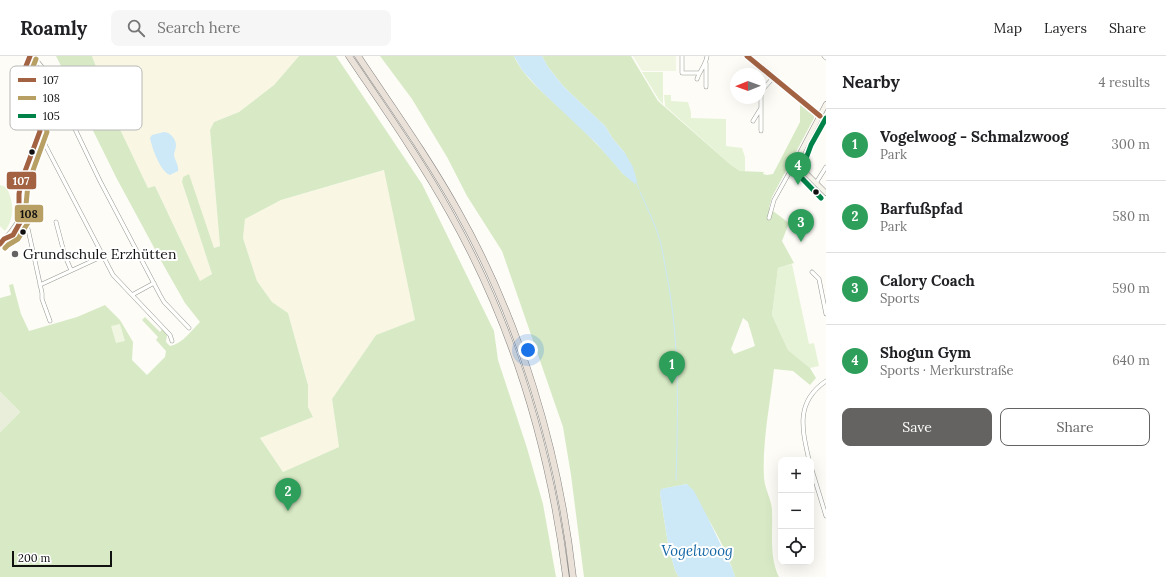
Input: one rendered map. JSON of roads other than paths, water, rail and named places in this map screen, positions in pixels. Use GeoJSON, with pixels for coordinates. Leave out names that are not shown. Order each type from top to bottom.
{"type":"FeatureCollection","features":[{"type":"Feature","properties":{"kind":"highway"},"geometry":{"type":"LineString","coordinates":[[349,56],[416,155],[451,215],[483,277],[507,335],[520,372],[540,439],[554,495],[566,577]]}},
{"type":"Feature","properties":{"kind":"highway"},"geometry":{"type":"LineString","coordinates":[[358,56],[435,171],[477,246],[500,295],[512,325],[548,439],[561,494],[570,546],[573,577]]}},
{"type":"Feature","properties":{"kind":"street"},"geometry":{"type":"LineString","coordinates":[[25,66],[30,56],[41,66]]}},
{"type":"Feature","properties":{"kind":"street"},"geometry":{"type":"LineString","coordinates":[[682,56],[682,73],[699,73]]}},
{"type":"Feature","properties":{"kind":"street"},"geometry":{"type":"LineString","coordinates":[[706,56],[706,86]]}},
{"type":"Feature","properties":{"kind":"street"},"geometry":{"type":"LineString","coordinates":[[747,56],[820,116]]}},
{"type":"Feature","properties":{"kind":"street"},"geometry":{"type":"LineString","coordinates":[[697,79],[706,62]]}},
{"type":"Feature","properties":{"kind":"street"},"geometry":{"type":"LineString","coordinates":[[761,131],[761,96],[763,89],[773,78]]}},
{"type":"Feature","properties":{"kind":"street"},"geometry":{"type":"LineString","coordinates":[[769,218],[774,200],[793,166],[797,162],[799,155],[826,104]]}},
{"type":"Feature","properties":{"kind":"street"},"geometry":{"type":"LineString","coordinates":[[753,121],[761,108]]}},
{"type":"Feature","properties":{"kind":"street"},"geometry":{"type":"LineString","coordinates":[[40,130],[40,135],[113,275],[170,335],[172,341]]}},
{"type":"Feature","properties":{"kind":"street"},"geometry":{"type":"LineString","coordinates":[[75,130],[100,181],[164,302],[189,328]]}},
{"type":"Feature","properties":{"kind":"street"},"geometry":{"type":"LineString","coordinates":[[0,244],[15,227],[19,216],[19,194],[21,182],[40,135]]}},
{"type":"Feature","properties":{"kind":"street"},"geometry":{"type":"LineString","coordinates":[[797,162],[826,193]]}},
{"type":"Feature","properties":{"kind":"street"},"geometry":{"type":"LineString","coordinates":[[816,183],[826,167]]}},
{"type":"Feature","properties":{"kind":"street"},"geometry":{"type":"LineString","coordinates":[[19,207],[28,229],[42,299],[50,321]]}},
{"type":"Feature","properties":{"kind":"street"},"geometry":{"type":"LineString","coordinates":[[56,222],[65,256],[71,270]]}},
{"type":"Feature","properties":{"kind":"street"},"geometry":{"type":"LineString","coordinates":[[40,285],[103,256]]}},
{"type":"Feature","properties":{"kind":"street"},"geometry":{"type":"LineString","coordinates":[[812,272],[819,279],[826,314]]}},
{"type":"Feature","properties":{"kind":"street"},"geometry":{"type":"LineString","coordinates":[[132,295],[154,283]]}},
{"type":"Feature","properties":{"kind":"street"},"geometry":{"type":"LineString","coordinates":[[808,457],[802,428],[803,414],[813,392],[826,381]]}},
{"type":"Feature","properties":{"kind":"street"},"geometry":{"type":"LineString","coordinates":[[814,477],[826,516]]}},
{"type":"Feature","properties":{"kind":"water"},"geometry":{"type":"Polygon","coordinates":[[[514,56],[542,56],[548,67],[564,87],[605,126],[613,139],[625,153],[633,167],[637,181],[635,184],[623,174],[597,144],[540,90],[522,70],[514,56]]]}},
{"type":"Feature","properties":{"kind":"water"},"geometry":{"type":"Polygon","coordinates":[[[164,132],[174,138],[176,143],[174,155],[178,171],[170,175],[166,173],[160,164],[150,138],[152,135],[164,132]]]}},
{"type":"Feature","properties":{"kind":"water","name":"Vogelwoog"},"geometry":{"type":"Polygon","coordinates":[[[687,484],[694,491],[706,514],[735,577],[679,577],[677,574],[669,550],[660,493],[661,489],[687,484]]]}},
{"type":"Feature","properties":{"kind":"waterway"},"geometry":{"type":"LineString","coordinates":[[636,182],[639,189]]}},
{"type":"Feature","properties":{"kind":"waterway"},"geometry":{"type":"LineString","coordinates":[[640,192],[659,236],[671,301],[677,378],[676,480]]}},
{"type":"Feature","properties":{"kind":"place","name":"Shogun Gym"},"geometry":{"type":"Point","coordinates":[798,185]}},
{"type":"Feature","properties":{"kind":"place","name":"Calory Coach"},"geometry":{"type":"Point","coordinates":[801,242]}},
{"type":"Feature","properties":{"kind":"place","name":"Grundschule Erzhütten"},"geometry":{"type":"Point","coordinates":[15,254]}},
{"type":"Feature","properties":{"kind":"place","name":"Vogelwoog - Schmalzwoog"},"geometry":{"type":"Point","coordinates":[672,384]}},
{"type":"Feature","properties":{"kind":"place","name":"Barfußpfad"},"geometry":{"type":"Point","coordinates":[288,511]}}]}
